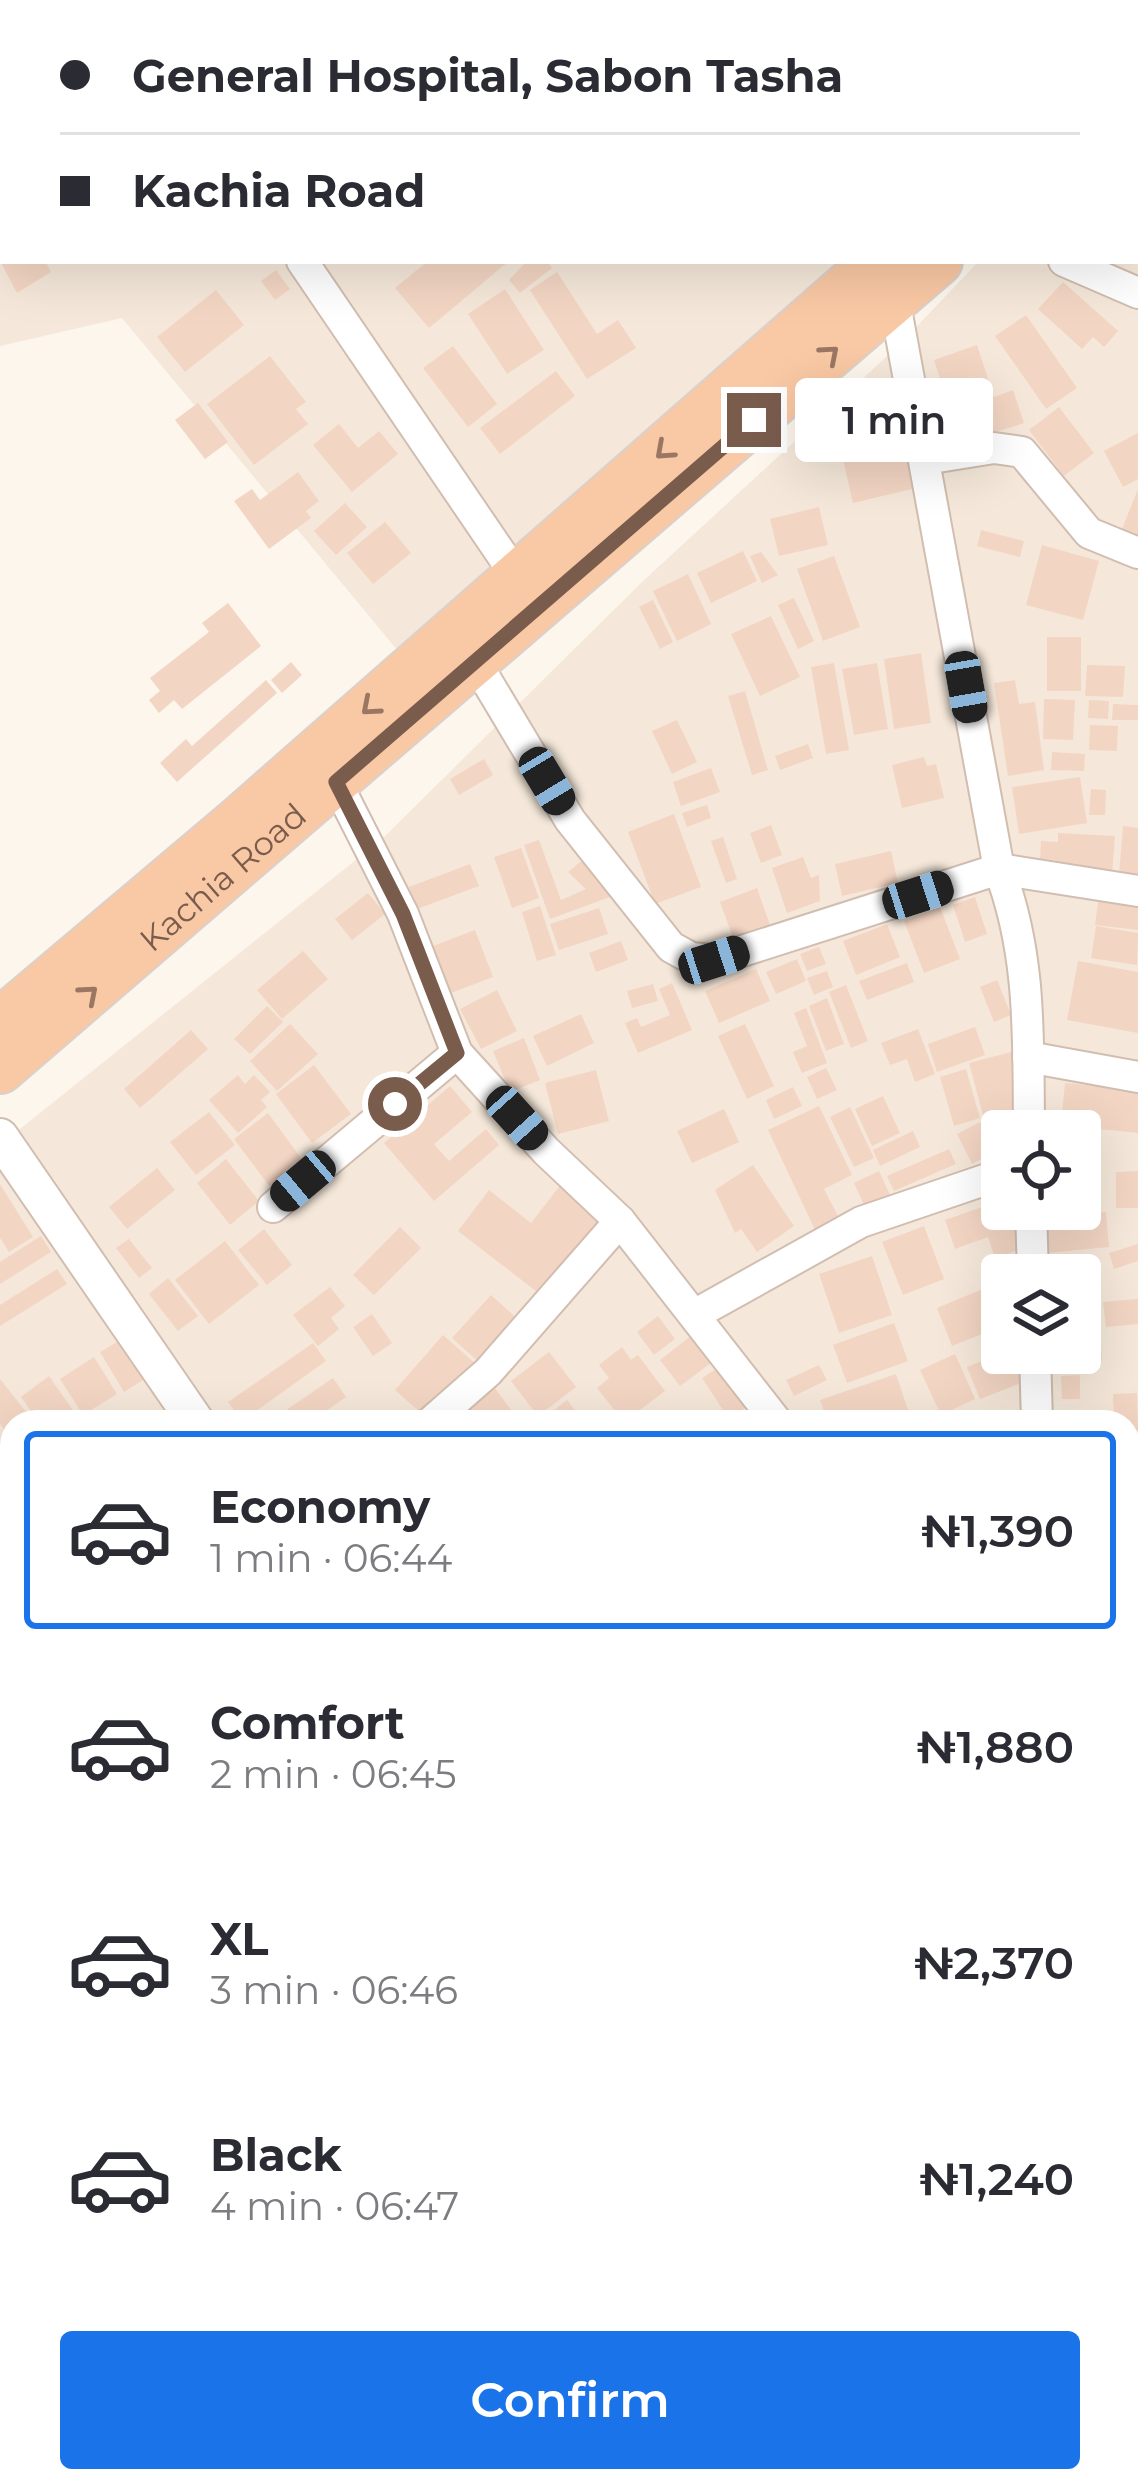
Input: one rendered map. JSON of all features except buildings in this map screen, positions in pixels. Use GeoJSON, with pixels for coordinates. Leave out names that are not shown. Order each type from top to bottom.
{"type":"FeatureCollection","features":[{"type":"Feature","properties":{"kind":"highway","name":"Kachia Road"},"geometry":{"type":"LineString","coordinates":[[0,1023],[517,577],[885,280],[930,264]]}},
{"type":"Feature","properties":{"kind":"highway","name":"Kachia Road"},"geometry":{"type":"LineString","coordinates":[[0,1069],[476,663],[885,280]]}},
{"type":"Feature","properties":{"kind":"street"},"geometry":{"type":"LineString","coordinates":[[304,264],[517,577]]}},
{"type":"Feature","properties":{"kind":"street"},"geometry":{"type":"LineString","coordinates":[[1071,264],[1138,293]]}},
{"type":"Feature","properties":{"kind":"street"},"geometry":{"type":"LineString","coordinates":[[885,280],[925,459],[999,869],[1019,921],[1025,957],[1029,1110]]}},
{"type":"Feature","properties":{"kind":"street"},"geometry":{"type":"LineString","coordinates":[[925,459],[994,448],[1022,452],[1089,533],[1138,553]]}},
{"type":"Feature","properties":{"kind":"street"},"geometry":{"type":"LineString","coordinates":[[476,663],[570,820],[671,947],[691,958],[714,960],[999,869],[1138,891]]}},
{"type":"Feature","properties":{"kind":"street"},"geometry":{"type":"LineString","coordinates":[[336,782],[403,914],[457,1053],[546,1151],[620,1221],[768,1410]]}},
{"type":"Feature","properties":{"kind":"street"},"geometry":{"type":"LineString","coordinates":[[273,1207],[457,1053]]}},
{"type":"Feature","properties":{"kind":"street"},"geometry":{"type":"LineString","coordinates":[[1028,1057],[1138,1078]]}},
{"type":"Feature","properties":{"kind":"street"},"geometry":{"type":"LineString","coordinates":[[0,1137],[188,1410]]}},
{"type":"Feature","properties":{"kind":"street"},"geometry":{"type":"LineString","coordinates":[[694,1315],[861,1222],[981,1181]]}},
{"type":"Feature","properties":{"kind":"street"},"geometry":{"type":"LineString","coordinates":[[445,1410],[488,1372],[620,1221]]}},
{"type":"Feature","properties":{"kind":"street"},"geometry":{"type":"LineString","coordinates":[[1036,1374],[1037,1410]]}},
{"type":"Feature","properties":{"kind":"shaded area"},"geometry":{"type":"Polygon","coordinates":[[[0,264],[918,264],[447,710],[122,318],[0,346],[0,264]]]}},
{"type":"Feature","properties":{"kind":"shaded area"},"geometry":{"type":"Polygon","coordinates":[[[976,264],[1138,264],[1138,1410],[0,1410],[0,1145],[382,839],[641,583],[899,345],[976,264]]]}},
{"type":"Feature","properties":{"kind":"route"},"geometry":{"type":"LineString","coordinates":[[395,1104],[457,1053],[403,914],[336,782],[754,420]]}}]}
